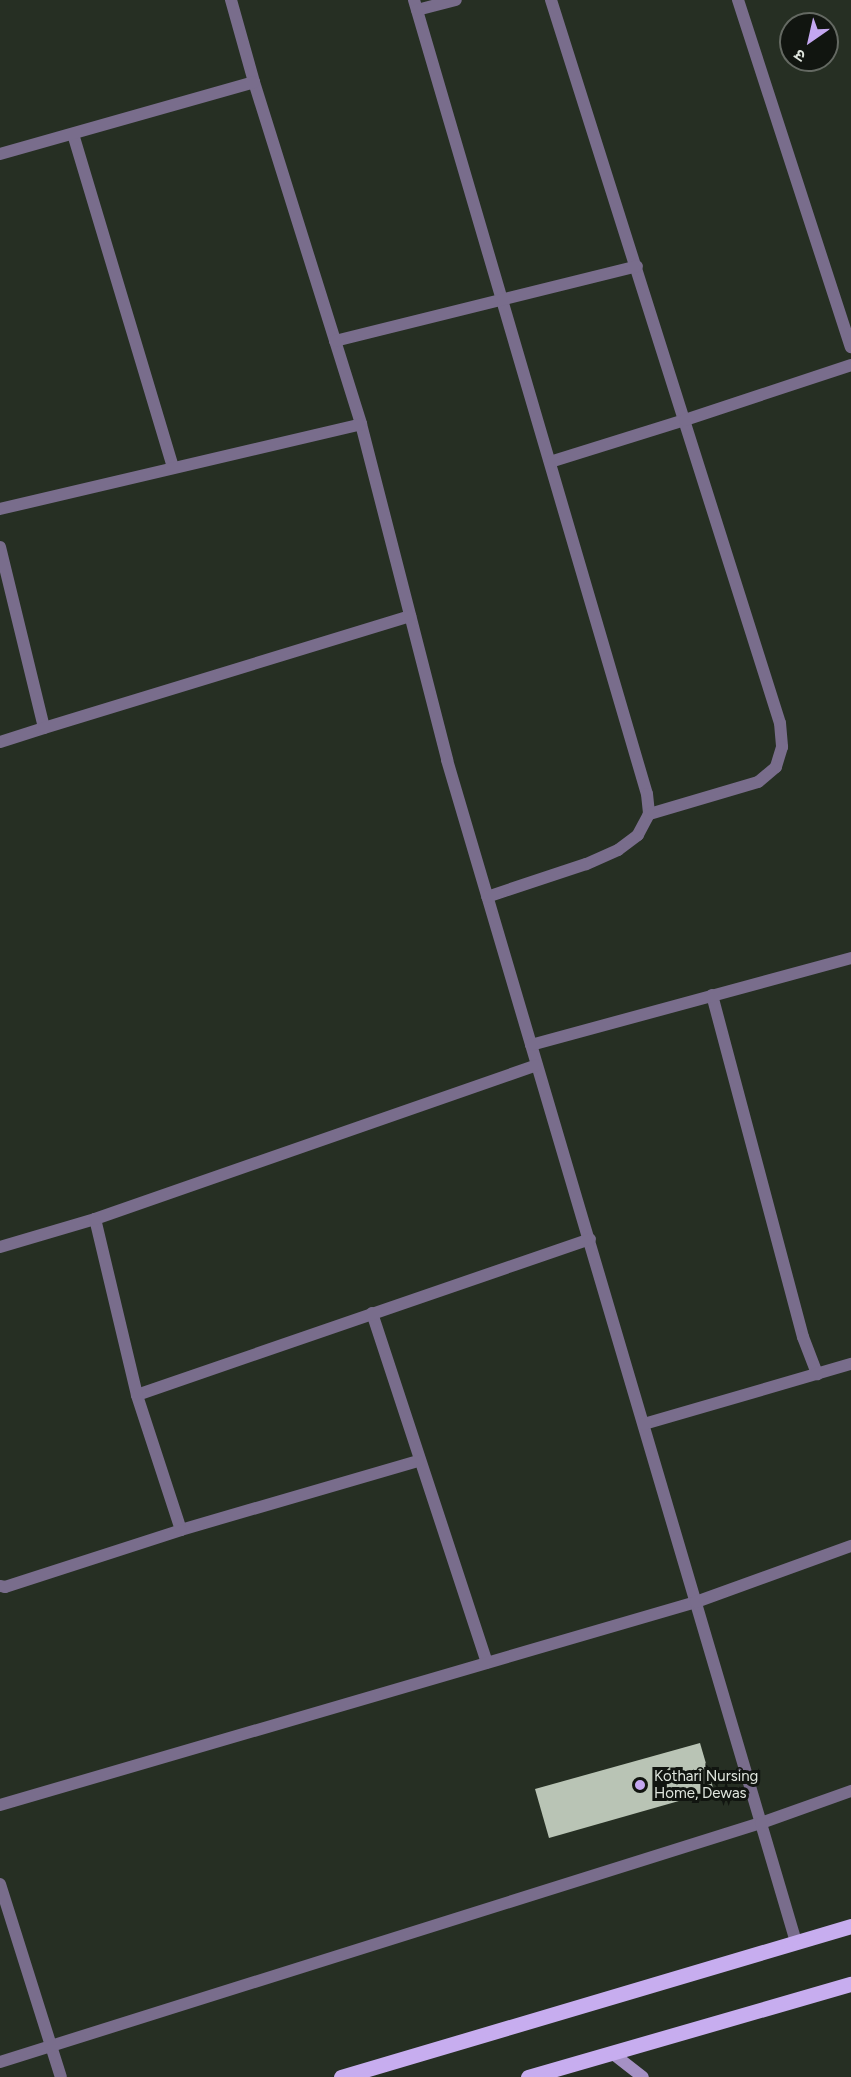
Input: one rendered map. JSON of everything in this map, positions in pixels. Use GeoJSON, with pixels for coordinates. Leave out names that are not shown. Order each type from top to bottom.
{"type":"FeatureCollection","features":[{"type":"Feature","properties":{"kind":"main road"},"geometry":{"type":"LineString","coordinates":[[341,2077],[851,1926]]}},
{"type":"Feature","properties":{"kind":"main road"},"geometry":{"type":"LineString","coordinates":[[528,2077],[851,1984]]}},
{"type":"Feature","properties":{"kind":"street"},"geometry":{"type":"LineString","coordinates":[[231,0],[254,82],[361,424],[410,616],[487,897],[796,1942]]}},
{"type":"Feature","properties":{"kind":"street"},"geometry":{"type":"LineString","coordinates":[[456,0],[416,5],[647,794],[649,814],[638,836],[618,850],[586,864],[487,897]]}},
{"type":"Feature","properties":{"kind":"street"},"geometry":{"type":"LineString","coordinates":[[551,0],[780,723],[782,747],[776,767],[758,782],[649,814]]}},
{"type":"Feature","properties":{"kind":"street"},"geometry":{"type":"LineString","coordinates":[[738,0],[851,347]]}},
{"type":"Feature","properties":{"kind":"street"},"geometry":{"type":"LineString","coordinates":[[0,154],[254,82]]}},
{"type":"Feature","properties":{"kind":"street"},"geometry":{"type":"LineString","coordinates":[[73,134],[173,467]]}},
{"type":"Feature","properties":{"kind":"street"},"geometry":{"type":"LineString","coordinates":[[335,341],[637,266]]}},
{"type":"Feature","properties":{"kind":"street"},"geometry":{"type":"LineString","coordinates":[[550,462],[685,420],[851,364]]}},
{"type":"Feature","properties":{"kind":"street"},"geometry":{"type":"LineString","coordinates":[[0,509],[361,424]]}},
{"type":"Feature","properties":{"kind":"street"},"geometry":{"type":"LineString","coordinates":[[0,547],[44,728]]}},
{"type":"Feature","properties":{"kind":"street"},"geometry":{"type":"LineString","coordinates":[[0,742],[410,616]]}},
{"type":"Feature","properties":{"kind":"street"},"geometry":{"type":"LineString","coordinates":[[531,1045],[851,958]]}},
{"type":"Feature","properties":{"kind":"street"},"geometry":{"type":"LineString","coordinates":[[712,995],[803,1337],[817,1374]]}},
{"type":"Feature","properties":{"kind":"street"},"geometry":{"type":"LineString","coordinates":[[0,1247],[95,1219],[536,1065]]}},
{"type":"Feature","properties":{"kind":"street"},"geometry":{"type":"LineString","coordinates":[[95,1219],[137,1395],[181,1530]]}},
{"type":"Feature","properties":{"kind":"street"},"geometry":{"type":"LineString","coordinates":[[137,1395],[590,1239]]}},
{"type":"Feature","properties":{"kind":"street"},"geometry":{"type":"LineString","coordinates":[[372,1313],[418,1461],[487,1663]]}},
{"type":"Feature","properties":{"kind":"street"},"geometry":{"type":"LineString","coordinates":[[644,1424],[851,1364]]}},
{"type":"Feature","properties":{"kind":"street"},"geometry":{"type":"LineString","coordinates":[[0,1587],[16,1584],[181,1530],[418,1461]]}},
{"type":"Feature","properties":{"kind":"street"},"geometry":{"type":"LineString","coordinates":[[0,1805],[696,1602],[851,1546]]}},
{"type":"Feature","properties":{"kind":"street"},"geometry":{"type":"LineString","coordinates":[[0,2062],[761,1823],[851,1791]]}},
{"type":"Feature","properties":{"kind":"street"},"geometry":{"type":"LineString","coordinates":[[0,1884],[61,2077]]}},
{"type":"Feature","properties":{"kind":"street"},"geometry":{"type":"LineString","coordinates":[[612,2053],[644,2077]]}},
{"type":"Feature","properties":{"kind":"building"},"geometry":{"type":"Polygon","coordinates":[[[700,1743],[714,1791],[549,1838],[535,1789],[700,1743]]]}},
{"type":"Feature","properties":{"kind":"place","name":"Kothari Nursing Home, Dewas"},"geometry":{"type":"Point","coordinates":[640,1785]}}]}
